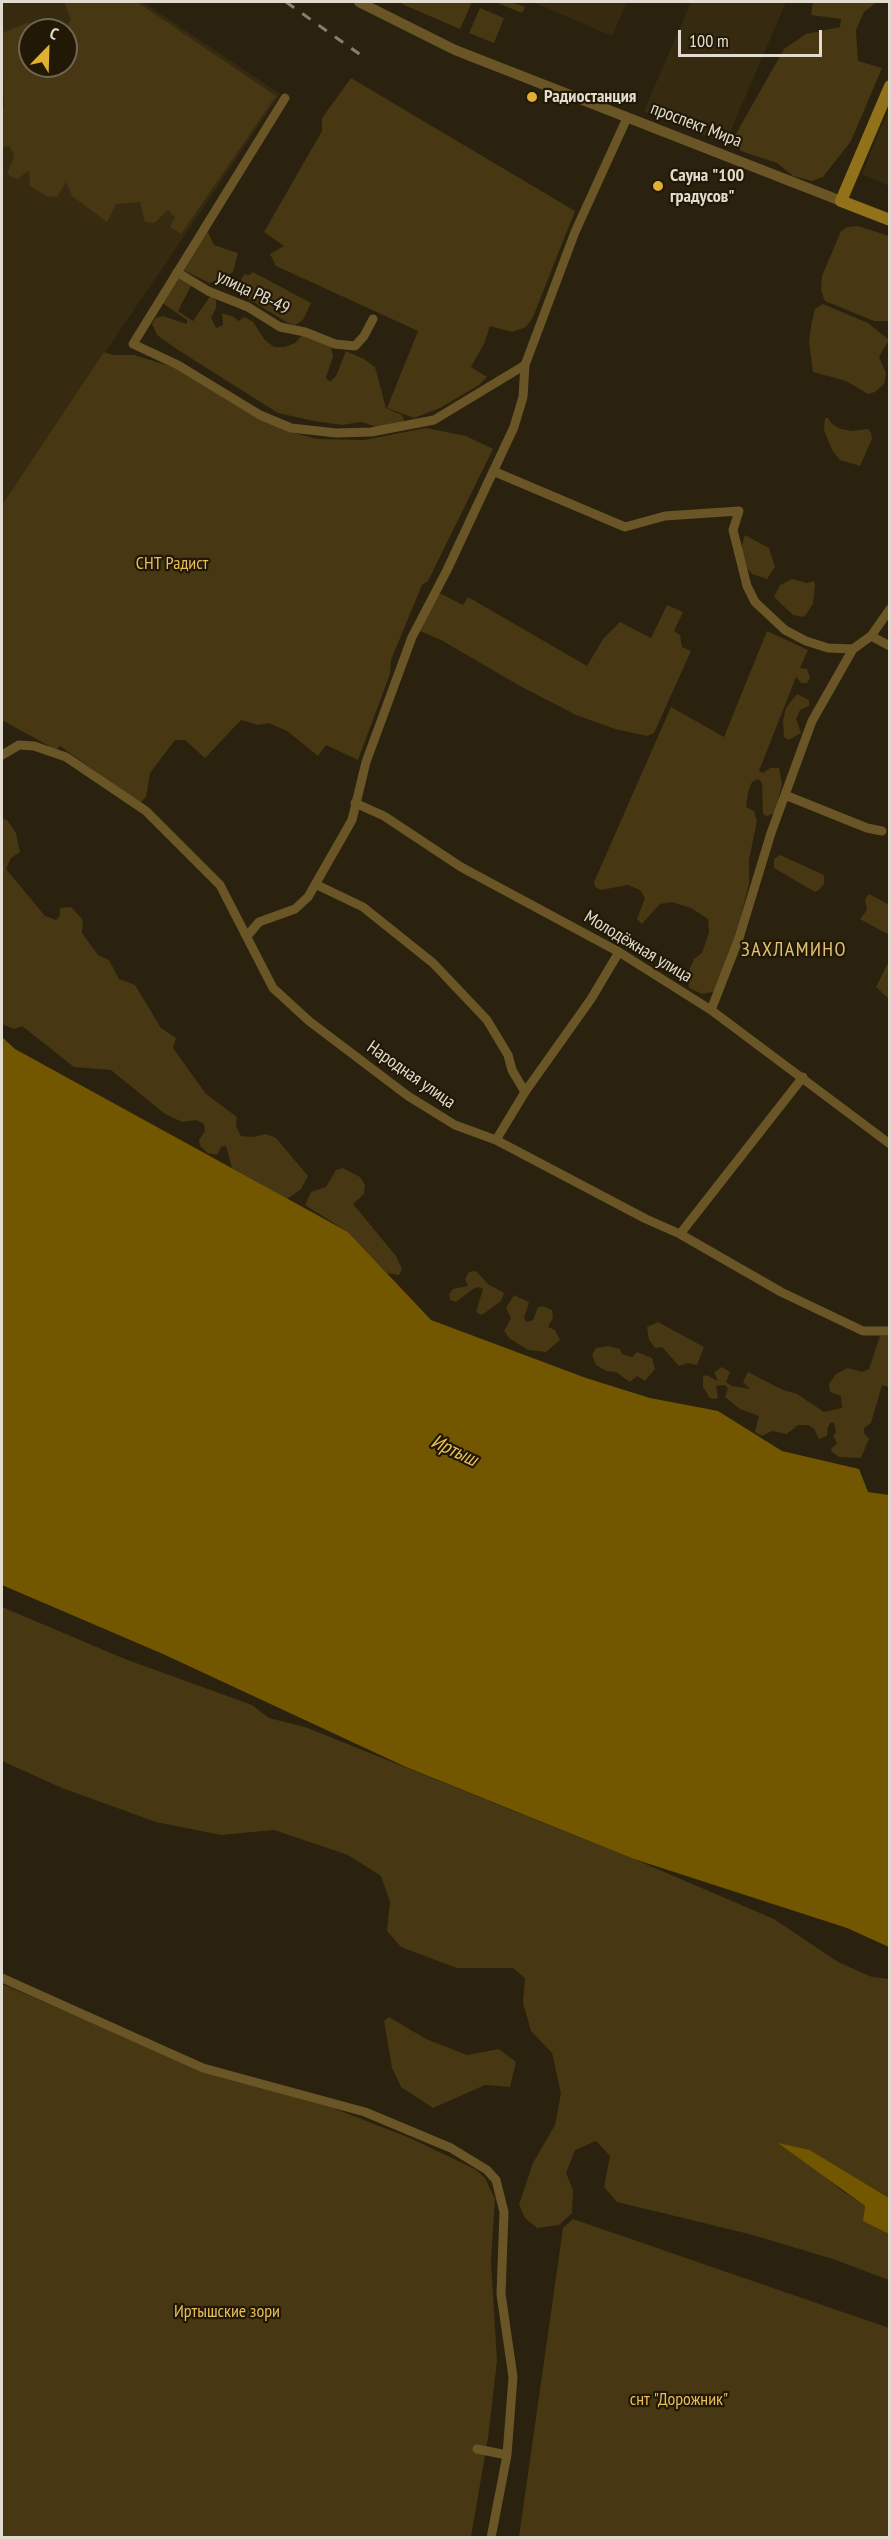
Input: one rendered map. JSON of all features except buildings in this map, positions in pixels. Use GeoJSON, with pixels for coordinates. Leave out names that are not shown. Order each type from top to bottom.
{"type":"FeatureCollection","features":[{"type":"Feature","properties":{"kind":"main road"},"geometry":{"type":"LineString","coordinates":[[840,201],[890,86]]}},
{"type":"Feature","properties":{"kind":"main road","name":"проспект Мира"},"geometry":{"type":"LineString","coordinates":[[840,201],[890,220]]}},
{"type":"Feature","properties":{"kind":"street","name":"проспект Мира"},"geometry":{"type":"LineString","coordinates":[[359,2],[455,50],[840,201]]}},
{"type":"Feature","properties":{"kind":"street"},"geometry":{"type":"LineString","coordinates":[[285,98],[133,344],[178,364],[260,415],[291,428],[371,432],[434,420],[525,365]]}},
{"type":"Feature","properties":{"kind":"street"},"geometry":{"type":"LineString","coordinates":[[248,935],[259,922],[295,909],[316,885],[351,820],[366,762],[412,637],[514,427],[523,397],[525,365],[578,224],[627,118]]}},
{"type":"Feature","properties":{"kind":"street","name":"улица РВ-49"},"geometry":{"type":"LineString","coordinates":[[177,272],[208,291],[248,307],[280,327],[305,332],[335,344],[355,346],[364,336],[373,319]]}},
{"type":"Feature","properties":{"kind":"street"},"geometry":{"type":"LineString","coordinates":[[493,471],[625,527],[665,516],[739,511],[733,530],[747,586],[755,602],[785,630],[806,641],[828,648],[853,649]]}},
{"type":"Feature","properties":{"kind":"street"},"geometry":{"type":"LineString","coordinates":[[711,1010],[739,938],[785,795],[812,721],[853,649],[871,636],[890,609]]}},
{"type":"Feature","properties":{"kind":"street"},"geometry":{"type":"LineString","coordinates":[[871,636],[890,646]]}},
{"type":"Feature","properties":{"kind":"street","name":"Народная улица"},"geometry":{"type":"LineString","coordinates":[[2,754],[20,745],[34,746],[66,758],[146,812],[220,885],[248,935],[258,961],[273,988],[309,1021],[408,1096],[455,1125],[496,1140],[646,1219],[681,1234],[781,1292],[863,1331],[890,1331]]}},
{"type":"Feature","properties":{"kind":"street"},"geometry":{"type":"LineString","coordinates":[[785,795],[867,828],[882,831]]}},
{"type":"Feature","properties":{"kind":"street","name":"Молодёжная улица"},"geometry":{"type":"LineString","coordinates":[[355,802],[384,816],[461,867],[619,952],[711,1010],[890,1144]]}},
{"type":"Feature","properties":{"kind":"street"},"geometry":{"type":"LineString","coordinates":[[316,885],[363,907],[433,963],[487,1020],[508,1054],[512,1070],[525,1092]]}},
{"type":"Feature","properties":{"kind":"street"},"geometry":{"type":"LineString","coordinates":[[496,1140],[525,1092],[591,999],[619,952]]}},
{"type":"Feature","properties":{"kind":"street"},"geometry":{"type":"LineString","coordinates":[[681,1234],[803,1077]]}},
{"type":"Feature","properties":{"kind":"street"},"geometry":{"type":"LineString","coordinates":[[2,1978],[203,2068],[365,2112],[451,2148],[488,2170],[496,2180],[504,2212],[501,2294],[513,2377],[507,2455],[491,2538]]}},
{"type":"Feature","properties":{"kind":"street"},"geometry":{"type":"LineString","coordinates":[[477,2449],[507,2455]]}},
{"type":"Feature","properties":{"kind":"shaded area"},"geometry":{"type":"Polygon","coordinates":[[[2,2],[143,2],[280,94],[2,505],[2,2]]]}},
{"type":"Feature","properties":{"kind":"shaded area"},"geometry":{"type":"Polygon","coordinates":[[[533,2],[627,2],[612,36],[533,2]]]}},
{"type":"Feature","properties":{"kind":"shaded area"},"geometry":{"type":"Polygon","coordinates":[[[691,2],[786,2],[725,144],[644,111],[691,2]]]}},
{"type":"Feature","properties":{"kind":"shaded area"},"geometry":{"type":"Polygon","coordinates":[[[889,108],[889,186],[862,174],[889,108]]]}},
{"type":"Feature","properties":{"kind":"green space"},"geometry":{"type":"Polygon","coordinates":[[[64,2],[137,2],[276,96],[181,234],[170,227],[175,217],[168,210],[154,223],[145,222],[140,202],[116,204],[107,222],[72,196],[66,182],[57,197],[46,196],[30,186],[29,171],[17,179],[7,174],[14,157],[10,146],[2,147],[2,108],[4,109],[2,33],[18,27],[18,78],[78,78],[78,18],[71,18],[64,2]]]}},
{"type":"Feature","properties":{"kind":"green space"},"geometry":{"type":"Polygon","coordinates":[[[402,2],[472,2],[460,29],[402,4],[402,2]]]}},
{"type":"Feature","properties":{"kind":"green space"},"geometry":{"type":"Polygon","coordinates":[[[495,2],[512,2],[525,7],[522,13],[495,2]]]}},
{"type":"Feature","properties":{"kind":"green space"},"geometry":{"type":"Polygon","coordinates":[[[813,2],[877,2],[864,12],[856,30],[858,61],[882,68],[851,141],[823,177],[812,181],[793,176],[777,163],[741,151],[733,139],[784,49],[806,34],[840,27],[841,19],[811,15],[813,2]]]}},
{"type":"Feature","properties":{"kind":"green space"},"geometry":{"type":"Polygon","coordinates":[[[480,8],[504,18],[494,43],[469,33],[480,8]]]}},
{"type":"Feature","properties":{"kind":"green space"},"geometry":{"type":"Polygon","coordinates":[[[351,78],[575,211],[533,317],[526,327],[512,332],[490,326],[484,344],[471,367],[487,377],[479,385],[440,408],[414,418],[387,408],[418,331],[276,266],[270,254],[284,246],[264,232],[322,131],[322,118],[351,78]]]}},
{"type":"Feature","properties":{"kind":"green space"},"geometry":{"type":"Polygon","coordinates":[[[858,226],[889,236],[889,321],[874,321],[825,301],[821,291],[822,276],[841,231],[847,227],[858,226]]]}},
{"type":"Feature","properties":{"kind":"green space"},"geometry":{"type":"Polygon","coordinates":[[[207,230],[214,245],[238,253],[233,272],[210,283],[183,270],[207,230]]]}},
{"type":"Feature","properties":{"kind":"green space"},"geometry":{"type":"Polygon","coordinates":[[[253,272],[311,303],[303,320],[295,325],[288,323],[247,298],[241,289],[240,282],[244,274],[249,275],[253,272]]]}},
{"type":"Feature","properties":{"kind":"green space"},"geometry":{"type":"Polygon","coordinates":[[[178,276],[191,286],[178,311],[193,321],[211,295],[216,300],[216,308],[211,318],[216,328],[223,325],[222,313],[238,321],[245,317],[253,322],[265,340],[274,347],[285,347],[295,343],[303,334],[331,347],[333,356],[326,378],[330,382],[336,376],[346,351],[364,359],[375,367],[386,408],[402,415],[404,420],[399,424],[380,428],[361,422],[342,425],[278,413],[178,350],[157,335],[152,324],[155,318],[163,316],[187,324],[187,320],[161,302],[178,276]]]}},
{"type":"Feature","properties":{"kind":"green space"},"geometry":{"type":"Polygon","coordinates":[[[823,304],[868,323],[889,340],[879,357],[886,373],[884,384],[875,392],[868,394],[846,381],[813,372],[809,342],[811,326],[815,309],[823,304]]]}},
{"type":"Feature","properties":{"kind":"green space","name":"СНТ Радист"},"geometry":{"type":"Polygon","coordinates":[[[104,352],[113,355],[134,355],[176,368],[291,432],[317,439],[364,440],[426,428],[466,436],[493,449],[428,581],[422,585],[391,660],[390,674],[358,760],[326,745],[318,756],[287,731],[269,723],[258,725],[241,720],[205,758],[185,740],[175,740],[150,773],[146,797],[140,803],[60,746],[56,750],[2,720],[2,505],[104,352]]]}},
{"type":"Feature","properties":{"kind":"green space"},"geometry":{"type":"Polygon","coordinates":[[[825,418],[841,429],[852,431],[868,429],[871,433],[872,439],[860,466],[840,460],[832,450],[824,430],[825,418]]]}},
{"type":"Feature","properties":{"kind":"green space"},"geometry":{"type":"Polygon","coordinates":[[[745,535],[769,548],[775,567],[767,579],[752,574],[747,568],[741,548],[745,535]]]}},
{"type":"Feature","properties":{"kind":"green space"},"geometry":{"type":"Polygon","coordinates":[[[792,579],[807,583],[814,581],[813,604],[804,617],[793,615],[774,597],[780,585],[792,579]]]}},
{"type":"Feature","properties":{"kind":"green space"},"geometry":{"type":"Polygon","coordinates":[[[439,593],[463,605],[468,597],[587,666],[603,639],[620,622],[651,638],[667,605],[683,612],[674,631],[680,635],[682,647],[691,651],[654,733],[647,736],[615,729],[576,715],[520,686],[441,640],[420,631],[439,593]]]}},
{"type":"Feature","properties":{"kind":"green space"},"geometry":{"type":"Polygon","coordinates":[[[767,631],[808,650],[800,668],[807,669],[810,678],[807,683],[801,683],[796,677],[759,771],[763,773],[770,768],[779,768],[782,784],[775,813],[767,816],[763,814],[762,783],[758,779],[752,782],[748,792],[746,807],[754,811],[757,821],[749,860],[749,884],[736,936],[713,992],[702,994],[689,988],[687,975],[694,959],[702,953],[709,932],[708,919],[691,908],[672,902],[660,904],[642,924],[637,919],[645,898],[640,890],[628,885],[601,890],[595,887],[594,882],[671,707],[724,737],[767,631]]]}},
{"type":"Feature","properties":{"kind":"green space"},"geometry":{"type":"Polygon","coordinates":[[[797,694],[809,700],[809,706],[800,710],[796,719],[801,733],[789,740],[784,737],[783,720],[786,708],[797,694]]]}},
{"type":"Feature","properties":{"kind":"green space"},"geometry":{"type":"Polygon","coordinates":[[[2,819],[7,820],[16,833],[20,852],[11,858],[6,869],[45,916],[56,920],[60,916],[60,908],[71,907],[83,920],[82,933],[98,955],[109,960],[119,979],[135,985],[161,1028],[176,1038],[173,1048],[206,1094],[237,1117],[236,1126],[241,1136],[253,1137],[266,1134],[276,1138],[308,1176],[301,1189],[287,1199],[232,1168],[226,1146],[221,1147],[217,1155],[208,1153],[200,1146],[199,1140],[205,1131],[204,1124],[196,1120],[182,1122],[165,1114],[111,1070],[74,1067],[22,1026],[14,1029],[2,1024],[2,819]]]}},
{"type":"Feature","properties":{"kind":"green space"},"geometry":{"type":"Polygon","coordinates":[[[780,855],[824,875],[824,884],[815,892],[774,868],[774,859],[780,855]]]}},
{"type":"Feature","properties":{"kind":"green space"},"geometry":{"type":"Polygon","coordinates":[[[869,894],[888,904],[889,902],[889,935],[860,919],[867,910],[865,899],[869,894]]]}},
{"type":"Feature","properties":{"kind":"green space"},"geometry":{"type":"Polygon","coordinates":[[[889,961],[889,999],[876,987],[889,961]]]}},
{"type":"Feature","properties":{"kind":"green space"},"geometry":{"type":"Polygon","coordinates":[[[343,1168],[360,1177],[365,1185],[364,1194],[353,1204],[396,1256],[402,1269],[399,1275],[387,1273],[348,1232],[305,1205],[311,1192],[326,1187],[336,1170],[343,1168]]]}},
{"type":"Feature","properties":{"kind":"green space"},"geometry":{"type":"Polygon","coordinates":[[[476,1271],[488,1284],[504,1293],[501,1301],[482,1315],[476,1312],[483,1289],[479,1287],[473,1289],[456,1302],[450,1300],[449,1294],[453,1289],[468,1286],[465,1279],[469,1272],[476,1271]]]}},
{"type":"Feature","properties":{"kind":"green space"},"geometry":{"type":"Polygon","coordinates":[[[514,1295],[529,1302],[524,1318],[527,1322],[533,1320],[538,1307],[543,1306],[552,1310],[553,1318],[548,1327],[555,1330],[560,1340],[546,1352],[528,1350],[509,1338],[504,1331],[511,1318],[506,1308],[514,1295]]]}},
{"type":"Feature","properties":{"kind":"green space"},"geometry":{"type":"Polygon","coordinates":[[[658,1322],[704,1347],[697,1365],[688,1363],[679,1366],[662,1347],[655,1348],[649,1340],[647,1327],[658,1322]]]}},
{"type":"Feature","properties":{"kind":"green space"},"geometry":{"type":"Polygon","coordinates":[[[889,1335],[889,1387],[882,1385],[871,1423],[864,1428],[864,1433],[869,1439],[861,1458],[839,1457],[832,1452],[831,1449],[837,1443],[833,1436],[836,1432],[834,1423],[831,1422],[828,1427],[827,1436],[819,1439],[814,1429],[808,1425],[798,1425],[787,1434],[772,1431],[762,1436],[755,1432],[759,1416],[740,1409],[725,1397],[728,1388],[725,1385],[716,1386],[718,1397],[716,1399],[710,1398],[703,1387],[703,1377],[706,1375],[718,1381],[714,1372],[722,1367],[730,1372],[726,1382],[732,1386],[750,1389],[743,1382],[748,1372],[783,1390],[797,1394],[824,1412],[842,1408],[841,1396],[830,1392],[829,1384],[836,1374],[848,1368],[862,1372],[869,1369],[880,1336],[889,1335]]]}},
{"type":"Feature","properties":{"kind":"green space"},"geometry":{"type":"Polygon","coordinates":[[[608,1346],[620,1349],[622,1354],[632,1357],[637,1352],[652,1358],[655,1369],[645,1381],[637,1376],[630,1382],[616,1372],[606,1371],[596,1365],[592,1355],[596,1348],[608,1346]]]}},
{"type":"Feature","properties":{"kind":"green space"},"geometry":{"type":"Polygon","coordinates":[[[2,1607],[125,1659],[252,1705],[269,1718],[305,1727],[634,1859],[774,1919],[838,1962],[872,1977],[889,1979],[889,2198],[810,2150],[814,2167],[841,2190],[865,2206],[864,2221],[889,2234],[889,2280],[833,2259],[749,2234],[617,2202],[604,2187],[610,2156],[596,2141],[575,2150],[566,2173],[573,2190],[572,2213],[559,2225],[537,2228],[525,2218],[519,2205],[533,2163],[555,2125],[561,2093],[552,2053],[531,2031],[523,2003],[525,1978],[513,1968],[457,1968],[401,1947],[387,1931],[390,1902],[381,1876],[348,1855],[274,1830],[221,1835],[156,1822],[62,1788],[2,1761],[2,1607]]]}},
{"type":"Feature","properties":{"kind":"green space","name":"Иртышские зори"},"geometry":{"type":"Polygon","coordinates":[[[2,1984],[213,2074],[333,2108],[410,2138],[475,2169],[485,2178],[495,2199],[491,2261],[497,2361],[488,2438],[471,2537],[2,2537],[2,1984]]]}},
{"type":"Feature","properties":{"kind":"green space"},"geometry":{"type":"Polygon","coordinates":[[[389,2017],[426,2039],[467,2055],[499,2049],[516,2062],[510,2087],[485,2085],[433,2108],[401,2087],[392,2068],[384,2021],[389,2017]]]}},
{"type":"Feature","properties":{"kind":"green space","name":"снт \"Дорожник\""},"geometry":{"type":"Polygon","coordinates":[[[573,2219],[889,2328],[889,2537],[519,2537],[563,2228],[573,2219]]]}},
{"type":"Feature","properties":{"kind":"water","name":"Иртыш"},"geometry":{"type":"Polygon","coordinates":[[[2,1037],[15,1049],[348,1232],[431,1320],[586,1378],[650,1398],[718,1411],[782,1451],[859,1469],[868,1492],[889,1495],[889,1947],[847,1928],[634,1859],[406,1767],[163,1654],[2,1585],[2,1037]]]}},
{"type":"Feature","properties":{"kind":"water"},"geometry":{"type":"Polygon","coordinates":[[[778,2143],[810,2150],[889,2198],[889,2234],[863,2221],[865,2206],[778,2143]]]}},
{"type":"Feature","properties":{"kind":"railway"},"geometry":{"type":"LineString","coordinates":[[286,2],[365,58]]}},
{"type":"Feature","properties":{"kind":"place","name":"Радиостанция"},"geometry":{"type":"Point","coordinates":[532,97]}},
{"type":"Feature","properties":{"kind":"place","name":"Сауна \"100 градусов\""},"geometry":{"type":"Point","coordinates":[658,186]}},
{"type":"Feature","properties":{"kind":"district","name":"ЗАХЛАМИНО"},"geometry":{"type":"Point","coordinates":[794,950]}}]}
